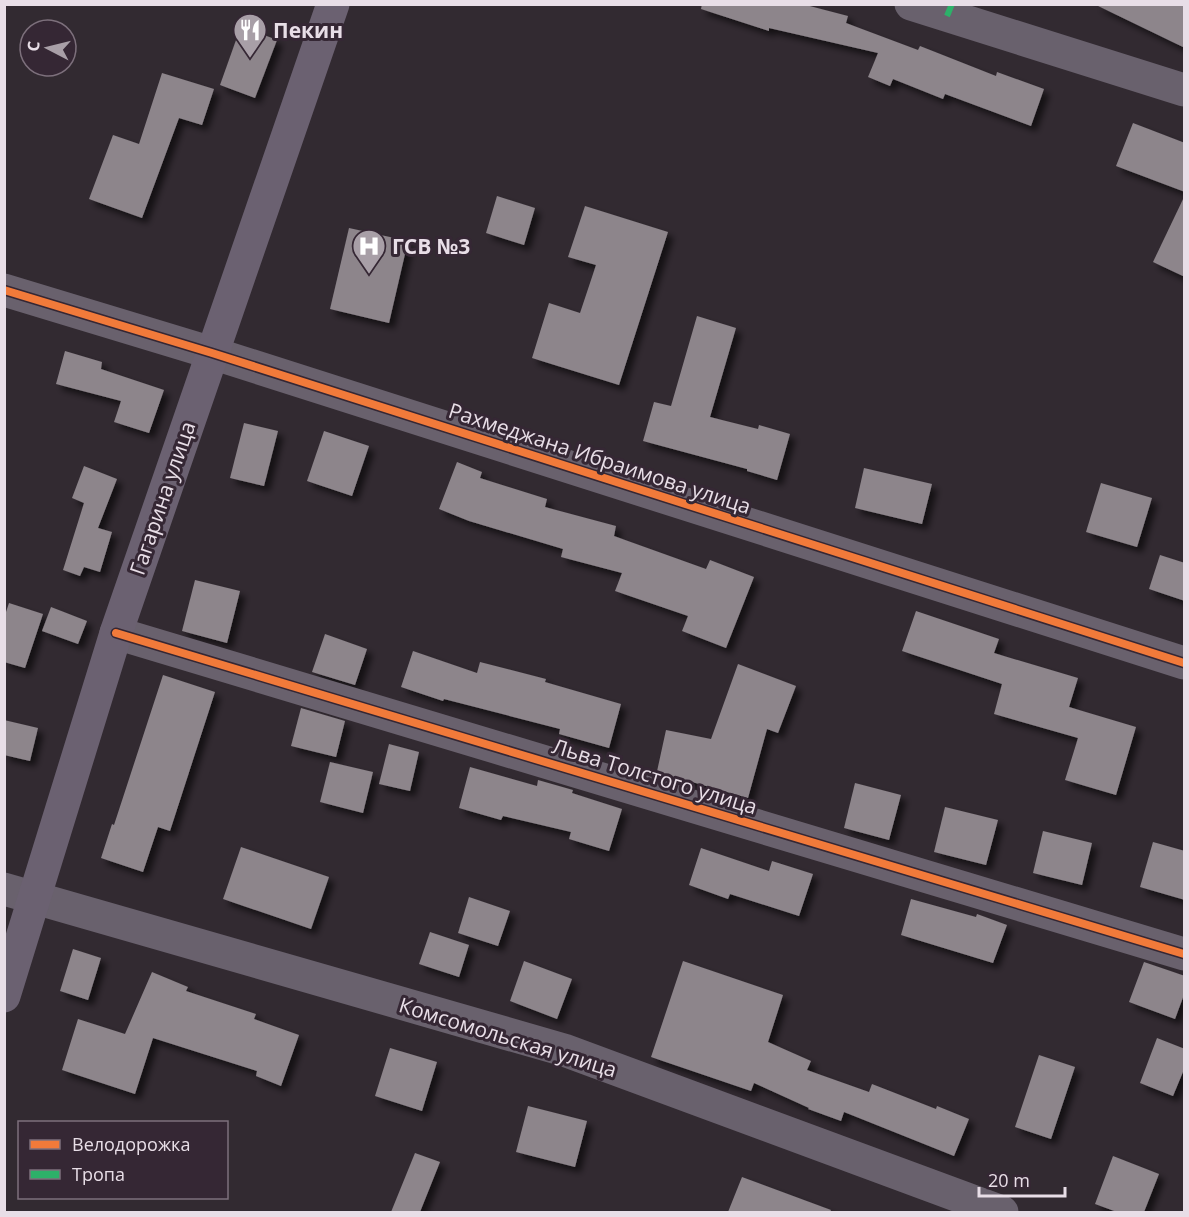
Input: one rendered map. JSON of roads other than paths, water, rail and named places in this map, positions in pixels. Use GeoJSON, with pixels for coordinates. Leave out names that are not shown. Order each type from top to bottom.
{"type":"FeatureCollection","features":[{"type":"Feature","properties":{"kind":"main road","name":"Гагарина улица"},"geometry":{"type":"LineString","coordinates":[[4,996],[116,633],[333,4]]}},
{"type":"Feature","properties":{"kind":"street"},"geometry":{"type":"LineString","coordinates":[[911,4],[950,10],[1185,90]]}},
{"type":"Feature","properties":{"kind":"street","name":"Рахмеджана Ибраимова улица"},"geometry":{"type":"LineString","coordinates":[[4,290],[212,352],[1185,663]]}},
{"type":"Feature","properties":{"kind":"street","name":"Льва Толстого улица"},"geometry":{"type":"LineString","coordinates":[[116,633],[1185,954]]}},
{"type":"Feature","properties":{"kind":"street","name":"Комсомольская улица"},"geometry":{"type":"LineString","coordinates":[[4,889],[564,1050],[1002,1212]]}},
{"type":"Feature","properties":{"kind":"place","name":"Пекин"},"geometry":{"type":"Point","coordinates":[250,59]}},
{"type":"Feature","properties":{"kind":"place","name":"ГСВ №3"},"geometry":{"type":"Point","coordinates":[369,275]}}]}
